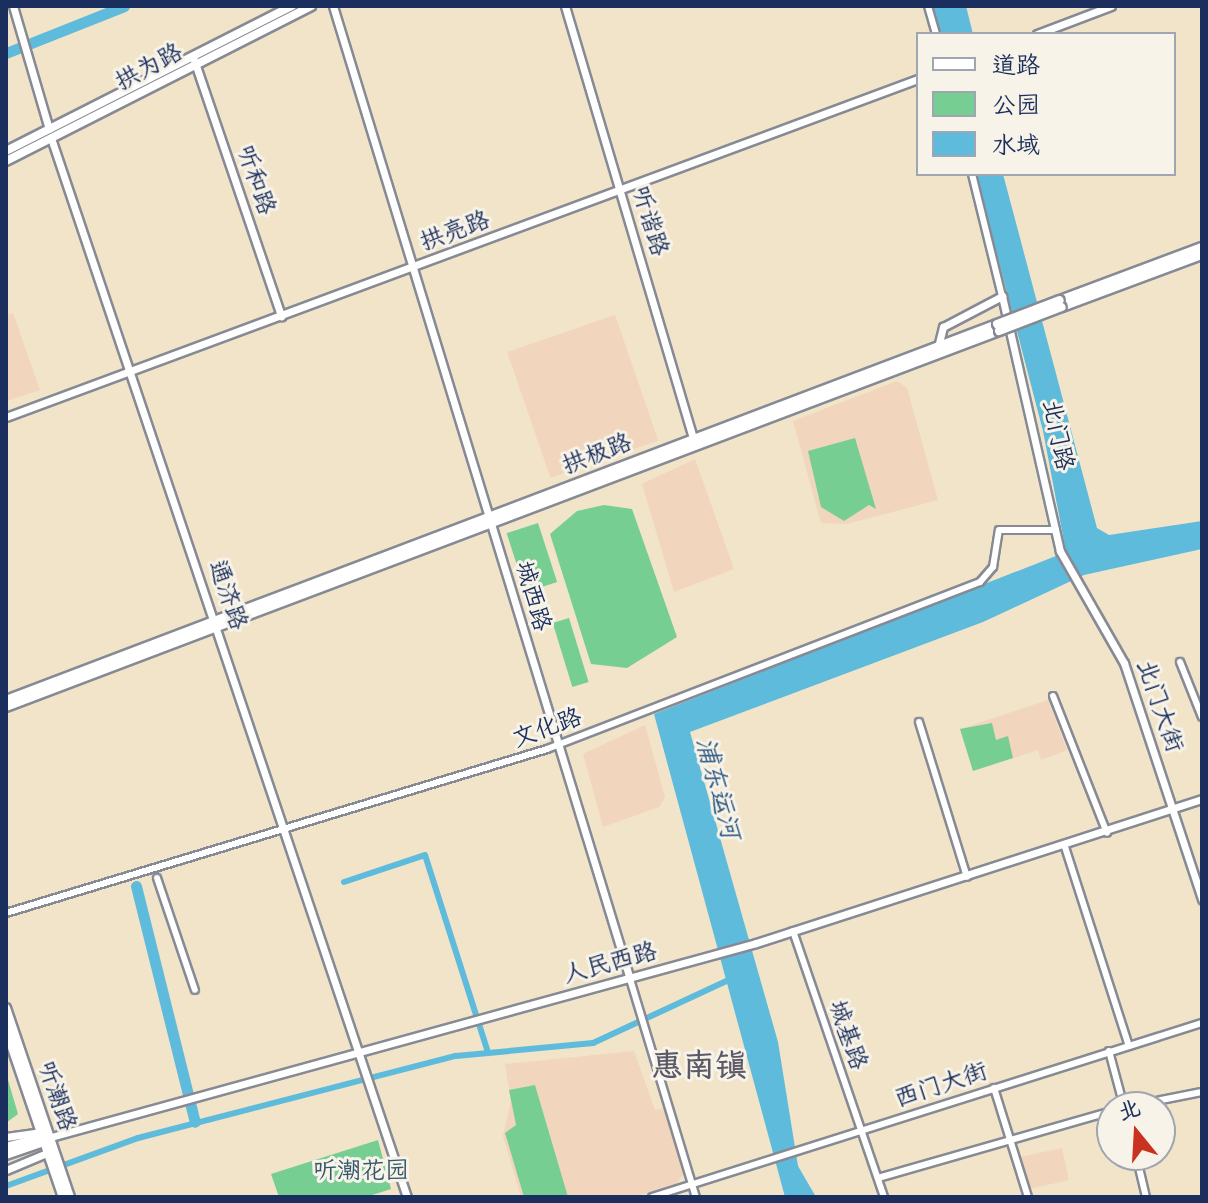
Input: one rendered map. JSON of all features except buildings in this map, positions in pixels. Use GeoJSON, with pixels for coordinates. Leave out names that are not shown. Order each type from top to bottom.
{"type":"FeatureCollection","features":[{"type":"Feature","properties":{"kind":"main road","name":"拱为路"},"geometry":{"type":"LineString","coordinates":[[195,61],[292,6]]}},
{"type":"Feature","properties":{"kind":"main road","name":"拱为路"},"geometry":{"type":"LineString","coordinates":[[6,151],[50,133],[311,6]]}},
{"type":"Feature","properties":{"kind":"main road","name":"拱为路"},"geometry":{"type":"LineString","coordinates":[[6,161],[50,133]]}},
{"type":"Feature","properties":{"kind":"main road","name":"拱极路"},"geometry":{"type":"LineString","coordinates":[[6,700],[695,443],[1202,247]]}},
{"type":"Feature","properties":{"kind":"main road","name":"拱极路"},"geometry":{"type":"LineString","coordinates":[[1061,304],[1202,255]]}},
{"type":"Feature","properties":{"kind":"main road","name":"拱极路"},"geometry":{"type":"LineString","coordinates":[[695,443],[938,347],[998,328]]}},
{"type":"Feature","properties":{"kind":"main road","name":"拱极路"},"geometry":{"type":"LineString","coordinates":[[6,707],[217,623]]}},
{"type":"Feature","properties":{"kind":"main road","name":"听潮路"},"geometry":{"type":"LineString","coordinates":[[6,1008],[48,1153],[56,1166]]}},
{"type":"Feature","properties":{"kind":"main road","name":"听潮路"},"geometry":{"type":"LineString","coordinates":[[6,1030],[70,1197]]}},
{"type":"Feature","properties":{"kind":"main road","name":"人民西路"},"geometry":{"type":"LineString","coordinates":[[6,1147],[45,1137]]}},
{"type":"Feature","properties":{"kind":"main road","name":"人民西路"},"geometry":{"type":"LineString","coordinates":[[6,1155],[45,1137]]}},
{"type":"Feature","properties":{"kind":"main road","name":"听潮路"},"geometry":{"type":"LineString","coordinates":[[60,1177],[63,1197]]}},
{"type":"Feature","properties":{"kind":"street","name":"通济路"},"geometry":{"type":"LineString","coordinates":[[13,6],[50,133],[128,372],[217,623],[407,1197]]}},
{"type":"Feature","properties":{"kind":"street","name":"城西路"},"geometry":{"type":"LineString","coordinates":[[333,6],[630,979],[647,1024],[696,1197]]}},
{"type":"Feature","properties":{"kind":"street","name":"听谐路"},"geometry":{"type":"LineString","coordinates":[[565,6],[695,443]]}},
{"type":"Feature","properties":{"kind":"street"},"geometry":{"type":"LineString","coordinates":[[928,6],[935,32]]}},
{"type":"Feature","properties":{"kind":"street"},"geometry":{"type":"LineString","coordinates":[[1042,32],[1109,7]]}},
{"type":"Feature","properties":{"kind":"street","name":"听和路"},"geometry":{"type":"LineString","coordinates":[[195,61],[281,316]]}},
{"type":"Feature","properties":{"kind":"street","name":"拱亮路"},"geometry":{"type":"LineString","coordinates":[[6,417],[916,80]]}},
{"type":"Feature","properties":{"kind":"street","name":"北门路"},"geometry":{"type":"LineString","coordinates":[[972,176],[1060,551],[1072,583]]}},
{"type":"Feature","properties":{"kind":"street"},"geometry":{"type":"LineString","coordinates":[[938,347],[940,330],[1002,296]]}},
{"type":"Feature","properties":{"kind":"street","name":"文化路"},"geometry":{"type":"LineString","coordinates":[[6,913],[284,825],[558,745],[980,582],[993,567],[999,530],[1056,530]]}},
{"type":"Feature","properties":{"kind":"street","name":"北门大街"},"geometry":{"type":"LineString","coordinates":[[1072,583],[1123,659],[1202,899]]}},
{"type":"Feature","properties":{"kind":"street"},"geometry":{"type":"LineString","coordinates":[[1180,662],[1202,717]]}},
{"type":"Feature","properties":{"kind":"street"},"geometry":{"type":"LineString","coordinates":[[1053,696],[1107,833]]}},
{"type":"Feature","properties":{"kind":"street"},"geometry":{"type":"LineString","coordinates":[[919,722],[967,877]]}},
{"type":"Feature","properties":{"kind":"street","name":"人民西路"},"geometry":{"type":"LineString","coordinates":[[6,1137],[45,1137],[630,979],[1065,847],[1202,799]]}},
{"type":"Feature","properties":{"kind":"street"},"geometry":{"type":"LineString","coordinates":[[1065,847],[1129,1046]]}},
{"type":"Feature","properties":{"kind":"street"},"geometry":{"type":"LineString","coordinates":[[157,878],[195,990]]}},
{"type":"Feature","properties":{"kind":"street","name":"城基路"},"geometry":{"type":"LineString","coordinates":[[793,931],[884,1197]]}},
{"type":"Feature","properties":{"kind":"street","name":"西门大街"},"geometry":{"type":"LineString","coordinates":[[652,1197],[1202,1023]]}},
{"type":"Feature","properties":{"kind":"street"},"geometry":{"type":"LineString","coordinates":[[1109,1051],[1120,1091]]}},
{"type":"Feature","properties":{"kind":"street"},"geometry":{"type":"LineString","coordinates":[[994,1088],[1028,1197]]}},
{"type":"Feature","properties":{"kind":"street"},"geometry":{"type":"LineString","coordinates":[[1176,1097],[1202,1092]]}},
{"type":"Feature","properties":{"kind":"street"},"geometry":{"type":"LineString","coordinates":[[878,1178],[1096,1116]]}},
{"type":"Feature","properties":{"kind":"street"},"geometry":{"type":"LineString","coordinates":[[6,1170],[48,1153]]}},
{"type":"Feature","properties":{"kind":"street"},"geometry":{"type":"LineString","coordinates":[[1140,1171],[1146,1197]]}},
{"type":"Feature","properties":{"kind":"shaded area"},"geometry":{"type":"Polygon","coordinates":[[[13,313],[40,390],[6,401],[6,315],[13,313]]]}},
{"type":"Feature","properties":{"kind":"shaded area"},"geometry":{"type":"Polygon","coordinates":[[[615,315],[658,441],[551,478],[507,352],[615,315]]]}},
{"type":"Feature","properties":{"kind":"shaded area"},"geometry":{"type":"Polygon","coordinates":[[[897,381],[907,388],[938,500],[847,524],[821,523],[793,421],[897,381]]]}},
{"type":"Feature","properties":{"kind":"shaded area"},"geometry":{"type":"Polygon","coordinates":[[[695,459],[734,569],[674,592],[642,484],[695,459]]]}},
{"type":"Feature","properties":{"kind":"shaded area"},"geometry":{"type":"Polygon","coordinates":[[[1048,700],[1067,750],[1041,760],[1038,750],[973,771],[960,729],[1048,700]]]}},
{"type":"Feature","properties":{"kind":"shaded area"},"geometry":{"type":"Polygon","coordinates":[[[645,725],[665,797],[659,807],[603,827],[583,754],[645,725]]]}},
{"type":"Feature","properties":{"kind":"shaded area"},"geometry":{"type":"Polygon","coordinates":[[[634,1051],[655,1110],[666,1108],[685,1172],[675,1185],[632,1197],[521,1197],[503,1136],[511,1101],[505,1064],[634,1051]]]}},
{"type":"Feature","properties":{"kind":"shaded area"},"geometry":{"type":"Polygon","coordinates":[[[1062,1148],[1069,1180],[1026,1189],[1019,1157],[1062,1148]]]}},
{"type":"Feature","properties":{"kind":"green space"},"geometry":{"type":"Polygon","coordinates":[[[855,438],[876,509],[869,505],[844,521],[821,507],[808,451],[855,438]]]}},
{"type":"Feature","properties":{"kind":"green space"},"geometry":{"type":"Polygon","coordinates":[[[604,505],[632,509],[677,637],[627,668],[591,664],[550,534],[577,511],[604,505]]]}},
{"type":"Feature","properties":{"kind":"green space"},"geometry":{"type":"Polygon","coordinates":[[[538,523],[557,582],[526,592],[507,533],[538,523]]]}},
{"type":"Feature","properties":{"kind":"green space"},"geometry":{"type":"Polygon","coordinates":[[[569,618],[589,682],[572,687],[553,623],[569,618]]]}},
{"type":"Feature","properties":{"kind":"green space"},"geometry":{"type":"Polygon","coordinates":[[[992,723],[996,740],[1008,736],[1013,758],[973,771],[960,729],[992,723]]]}},
{"type":"Feature","properties":{"kind":"green space"},"geometry":{"type":"Polygon","coordinates":[[[6,1073],[18,1114],[6,1123],[6,1073]]]}},
{"type":"Feature","properties":{"kind":"green space"},"geometry":{"type":"Polygon","coordinates":[[[535,1085],[568,1197],[524,1197],[505,1133],[516,1125],[509,1090],[535,1085]]]}},
{"type":"Feature","properties":{"kind":"green space","name":"听潮花园"},"geometry":{"type":"Polygon","coordinates":[[[378,1140],[391,1189],[366,1197],[279,1197],[271,1174],[378,1140]]]}},
{"type":"Feature","properties":{"kind":"water"},"geometry":{"type":"Polygon","coordinates":[[[933,6],[966,6],[972,32],[940,32],[933,6]]]}},
{"type":"Feature","properties":{"kind":"water"},"geometry":{"type":"Polygon","coordinates":[[[977,176],[1004,176],[1097,528],[1109,535],[1202,521],[1202,549],[1084,575],[983,622],[690,732],[778,1042],[798,1166],[816,1197],[785,1197],[654,714],[1066,552],[1043,431],[977,176]]]}},
{"type":"Feature","properties":{"kind":"waterway"},"geometry":{"type":"LineString","coordinates":[[6,53],[124,6]]}},
{"type":"Feature","properties":{"kind":"waterway"},"geometry":{"type":"LineString","coordinates":[[344,882],[425,855],[488,1053]]}},
{"type":"Feature","properties":{"kind":"waterway"},"geometry":{"type":"LineString","coordinates":[[136,886],[195,1122]]}},
{"type":"Feature","properties":{"kind":"waterway"},"geometry":{"type":"LineString","coordinates":[[6,1186],[138,1138],[456,1056],[593,1043],[729,980]]}},
{"type":"Feature","properties":{"kind":"district","name":"惠南镇"},"geometry":{"type":"Point","coordinates":[699,1065]}},
{"type":"Feature","properties":{"kind":"water label","name":"浦东运河"},"geometry":{"type":"Point","coordinates":[719,788]}}]}
